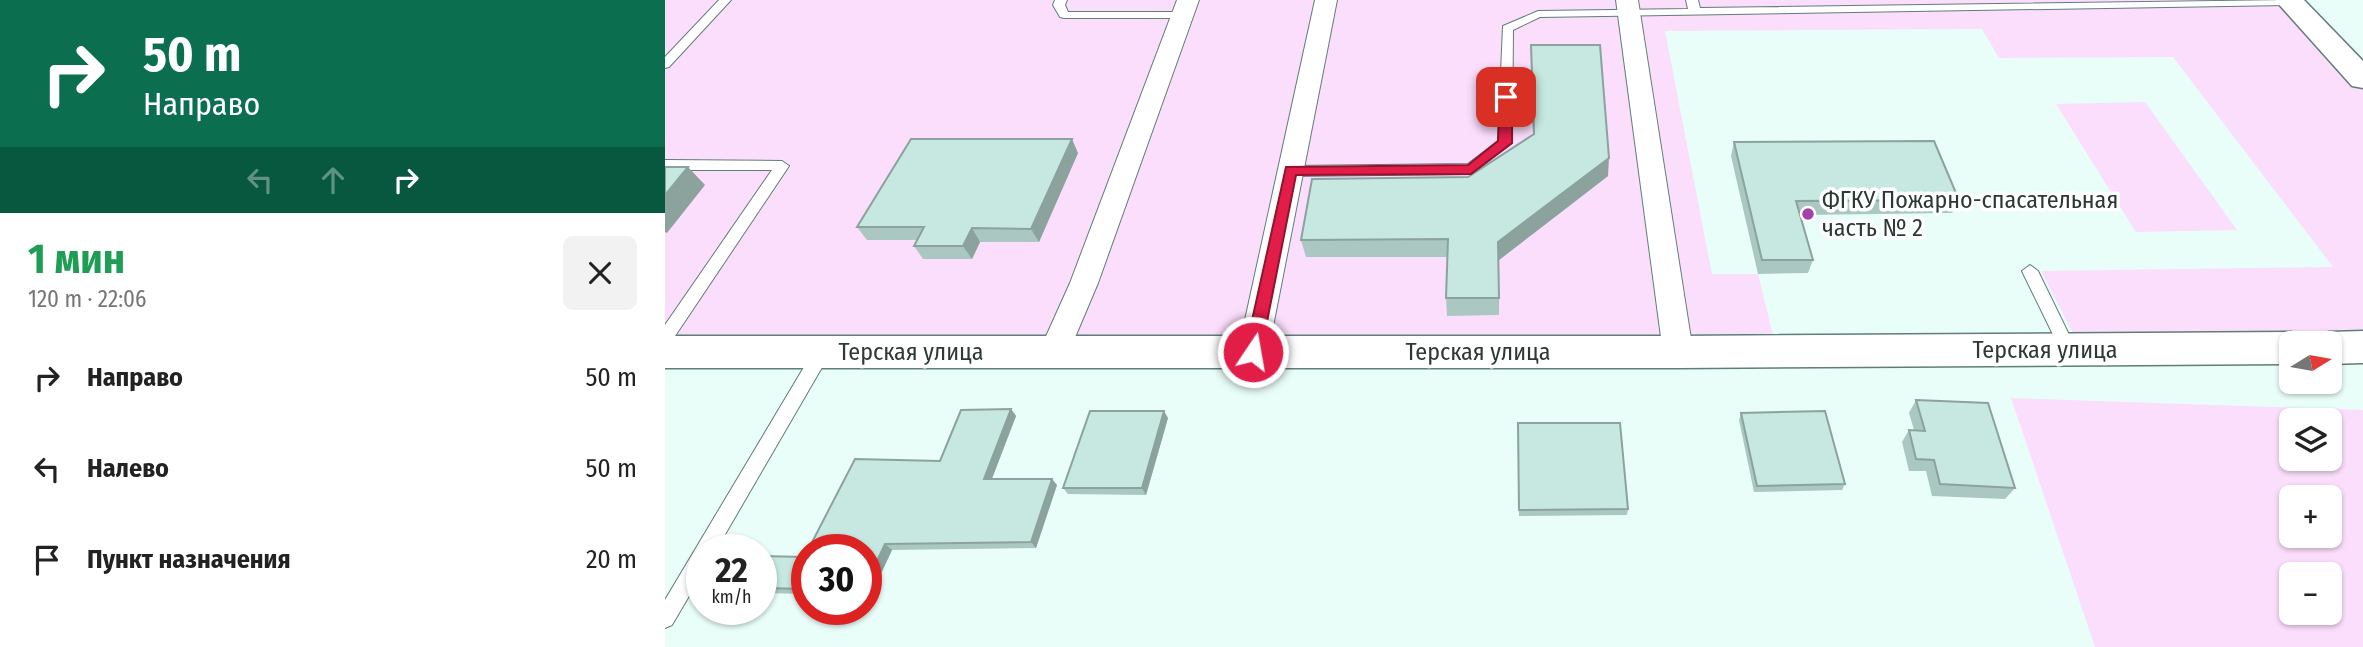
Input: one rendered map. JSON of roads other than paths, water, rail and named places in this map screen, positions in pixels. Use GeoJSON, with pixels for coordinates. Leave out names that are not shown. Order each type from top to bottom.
{"type":"FeatureCollection","features":[{"type":"Feature","properties":{"kind":"street"},"geometry":{"type":"LineString","coordinates":[[1253,352],[1326,0]]}},
{"type":"Feature","properties":{"kind":"street"},"geometry":{"type":"LineString","coordinates":[[2290,1],[2363,79]]}},
{"type":"Feature","properties":{"kind":"street"},"geometry":{"type":"LineString","coordinates":[[1628,6],[1678,352]]}},
{"type":"Feature","properties":{"kind":"street"},"geometry":{"type":"LineString","coordinates":[[1054,352],[1084,283],[1185,7]]}},
{"type":"Feature","properties":{"kind":"street","name":"Терская улица"},"geometry":{"type":"LineString","coordinates":[[665,352],[1678,352],[2279,348]]}},
{"type":"Feature","properties":{"kind":"street"},"geometry":{"type":"LineString","coordinates":[[2342,348],[2363,348]]}},
{"type":"Feature","properties":{"kind":"lane"},"geometry":{"type":"LineString","coordinates":[[665,64],[725,0]]}},
{"type":"Feature","properties":{"kind":"lane"},"geometry":{"type":"LineString","coordinates":[[1061,0],[1059,5],[1063,15],[1185,7]]}},
{"type":"Feature","properties":{"kind":"lane"},"geometry":{"type":"LineString","coordinates":[[1290,171],[1471,169],[1505,143],[1507,28],[1538,14],[1573,7],[2290,1]]}},
{"type":"Feature","properties":{"kind":"lane"},"geometry":{"type":"LineString","coordinates":[[665,165],[782,166],[665,338]]}},
{"type":"Feature","properties":{"kind":"lane"},"geometry":{"type":"LineString","coordinates":[[2030,271],[2068,349]]}},
{"type":"Feature","properties":{"kind":"lane"},"geometry":{"type":"LineString","coordinates":[[714,534],[822,352]]}},
{"type":"Feature","properties":{"kind":"lane"},"geometry":{"type":"LineString","coordinates":[[665,618],[686,583]]}},
{"type":"Feature","properties":{"kind":"place","name":"ФГКУ Пожарно-спасательная часть № 2"},"geometry":{"type":"Point","coordinates":[1808,214]}}]}
